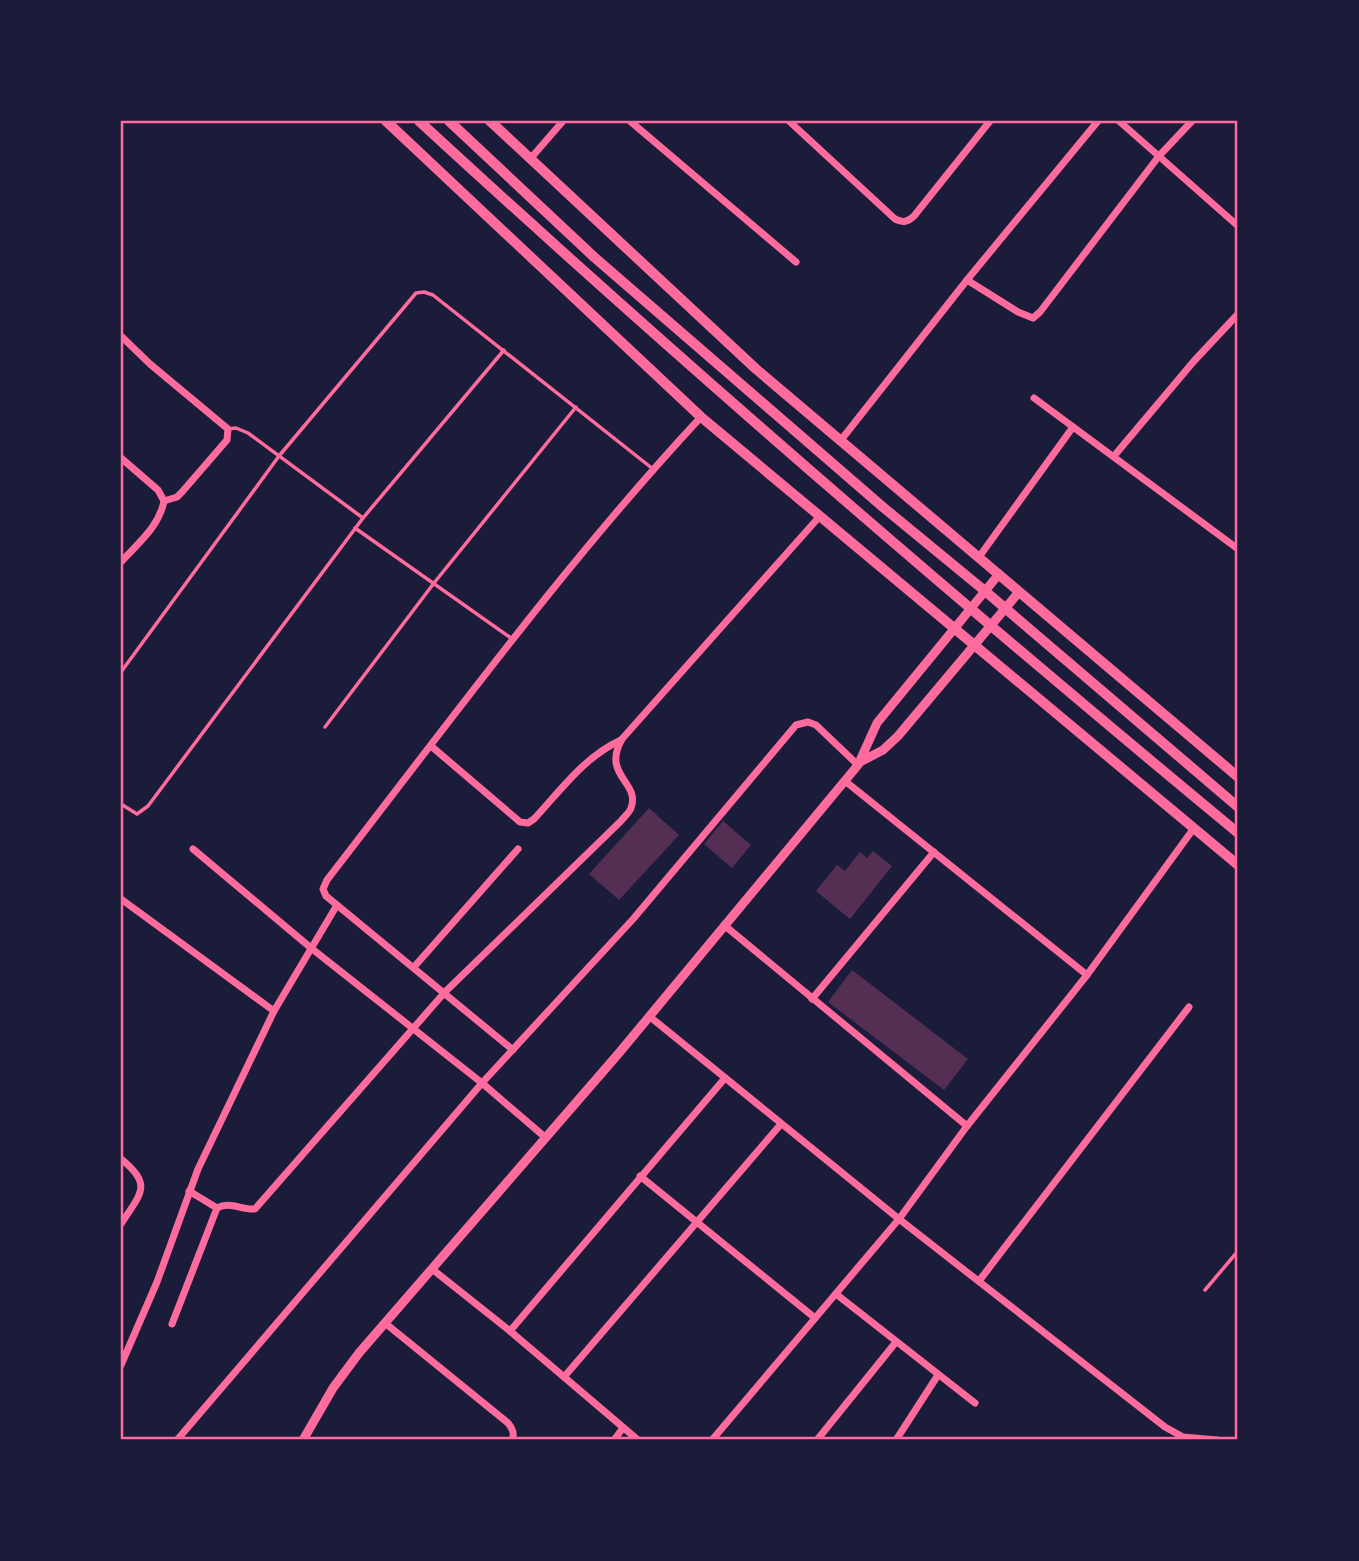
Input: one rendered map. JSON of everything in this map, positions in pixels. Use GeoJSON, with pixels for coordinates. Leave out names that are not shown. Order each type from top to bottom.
{"type":"FeatureCollection","features":[{"type":"Feature","properties":{"kind":"main road"},"geometry":{"type":"LineString","coordinates":[[386,121],[701,418],[1238,864]]}},
{"type":"Feature","properties":{"kind":"main road"},"geometry":{"type":"LineString","coordinates":[[419,121],[586,274],[873,527],[1238,833]]}},
{"type":"Feature","properties":{"kind":"main road"},"geometry":{"type":"LineString","coordinates":[[450,121],[594,257],[884,508],[1238,807]]}},
{"type":"Feature","properties":{"kind":"main road"},"geometry":{"type":"LineString","coordinates":[[489,121],[756,369],[1238,778]]}},
{"type":"Feature","properties":{"kind":"street"},"geometry":{"type":"LineString","coordinates":[[531,158],[563,121]]}},
{"type":"Feature","properties":{"kind":"street"},"geometry":{"type":"LineString","coordinates":[[630,121],[796,262]]}},
{"type":"Feature","properties":{"kind":"street"},"geometry":{"type":"LineString","coordinates":[[789,121],[901,222],[915,216],[990,121]]}},
{"type":"Feature","properties":{"kind":"street"},"geometry":{"type":"LineString","coordinates":[[841,440],[967,280],[1098,121]]}},
{"type":"Feature","properties":{"kind":"street"},"geometry":{"type":"LineString","coordinates":[[1119,121],[1238,226]]}},
{"type":"Feature","properties":{"kind":"street"},"geometry":{"type":"LineString","coordinates":[[967,280],[1018,312],[1033,318],[1159,156],[1192,121]]}},
{"type":"Feature","properties":{"kind":"street"},"geometry":{"type":"LineString","coordinates":[[1114,456],[1194,361],[1238,314]]}},
{"type":"Feature","properties":{"kind":"street"},"geometry":{"type":"LineString","coordinates":[[121,336],[228,429],[227,440],[182,492],[164,501]]}},
{"type":"Feature","properties":{"kind":"street"},"geometry":{"type":"LineString","coordinates":[[1034,398],[1238,549]]}},
{"type":"Feature","properties":{"kind":"street"},"geometry":{"type":"LineString","coordinates":[[513,1050],[326,896],[323,889],[327,880],[513,639],[653,469],[701,418]]}},
{"type":"Feature","properties":{"kind":"street"},"geometry":{"type":"LineString","coordinates":[[979,557],[1073,427]]}},
{"type":"Feature","properties":{"kind":"street"},"geometry":{"type":"LineString","coordinates":[[121,458],[158,491],[164,501],[162,514],[155,525],[121,560]]}},
{"type":"Feature","properties":{"kind":"street"},"geometry":{"type":"LineString","coordinates":[[189,1191],[217,1208],[230,1205],[255,1209],[411,1028],[631,808],[629,789],[614,762],[615,750],[622,739],[820,516]]}},
{"type":"Feature","properties":{"kind":"street"},"geometry":{"type":"LineString","coordinates":[[859,764],[877,723],[999,574]]}},
{"type":"Feature","properties":{"kind":"street"},"geometry":{"type":"LineString","coordinates":[[303,1440],[333,1388],[385,1323],[546,1138],[845,780],[859,764],[891,744],[1019,592]]}},
{"type":"Feature","properties":{"kind":"street"},"geometry":{"type":"LineString","coordinates":[[177,1440],[482,1083],[634,918],[796,725],[808,722],[816,725],[859,764]]}},
{"type":"Feature","properties":{"kind":"street"},"geometry":{"type":"LineString","coordinates":[[431,746],[520,822],[528,823],[592,757],[622,739]]}},
{"type":"Feature","properties":{"kind":"street"},"geometry":{"type":"LineString","coordinates":[[845,780],[1087,975]]}},
{"type":"Feature","properties":{"kind":"street"},"geometry":{"type":"LineString","coordinates":[[712,1440],[899,1219],[967,1126],[1087,975],[1194,828]]}},
{"type":"Feature","properties":{"kind":"street"},"geometry":{"type":"LineString","coordinates":[[192,849],[311,948],[482,1083],[546,1138]]}},
{"type":"Feature","properties":{"kind":"street"},"geometry":{"type":"LineString","coordinates":[[414,967],[518,849]]}},
{"type":"Feature","properties":{"kind":"street"},"geometry":{"type":"LineString","coordinates":[[812,999],[934,852]]}},
{"type":"Feature","properties":{"kind":"street"},"geometry":{"type":"LineString","coordinates":[[121,899],[274,1011]]}},
{"type":"Feature","properties":{"kind":"street"},"geometry":{"type":"LineString","coordinates":[[121,1364],[161,1273],[189,1191],[274,1011],[337,905]]}},
{"type":"Feature","properties":{"kind":"street"},"geometry":{"type":"LineString","coordinates":[[724,925],[967,1126]]}},
{"type":"Feature","properties":{"kind":"street"},"geometry":{"type":"LineString","coordinates":[[979,1281],[1189,1007]]}},
{"type":"Feature","properties":{"kind":"street"},"geometry":{"type":"LineString","coordinates":[[649,1016],[899,1219],[1173,1433],[1183,1437],[1217,1440]]}},
{"type":"Feature","properties":{"kind":"street"},"geometry":{"type":"LineString","coordinates":[[510,1331],[725,1078]]}},
{"type":"Feature","properties":{"kind":"street"},"geometry":{"type":"LineString","coordinates":[[564,1377],[781,1124]]}},
{"type":"Feature","properties":{"kind":"street"},"geometry":{"type":"LineString","coordinates":[[121,1159],[136,1171],[141,1188],[121,1224]]}},
{"type":"Feature","properties":{"kind":"street"},"geometry":{"type":"LineString","coordinates":[[640,1176],[815,1318]]}},
{"type":"Feature","properties":{"kind":"street"},"geometry":{"type":"LineString","coordinates":[[172,1324],[217,1208]]}},
{"type":"Feature","properties":{"kind":"street"},"geometry":{"type":"LineString","coordinates":[[432,1269],[510,1331],[638,1440]]}},
{"type":"Feature","properties":{"kind":"street"},"geometry":{"type":"LineString","coordinates":[[836,1294],[975,1403]]}},
{"type":"Feature","properties":{"kind":"street"},"geometry":{"type":"LineString","coordinates":[[385,1323],[508,1423],[514,1436],[512,1440]]}},
{"type":"Feature","properties":{"kind":"street"},"geometry":{"type":"LineString","coordinates":[[817,1440],[896,1342]]}},
{"type":"Feature","properties":{"kind":"street"},"geometry":{"type":"LineString","coordinates":[[896,1440],[938,1375]]}},
{"type":"Feature","properties":{"kind":"street"},"geometry":{"type":"LineString","coordinates":[[614,1440],[623,1428]]}},
{"type":"Feature","properties":{"kind":"street"},"geometry":{"type":"LineString","coordinates":[[1167,1440],[1173,1433]]}},
{"type":"Feature","properties":{"kind":"lane"},"geometry":{"type":"LineString","coordinates":[[121,672],[279,456],[416,293],[433,295],[653,469]]}},
{"type":"Feature","properties":{"kind":"lane"},"geometry":{"type":"LineString","coordinates":[[121,804],[136,814],[148,806],[355,527],[504,350]]}},
{"type":"Feature","properties":{"kind":"lane"},"geometry":{"type":"LineString","coordinates":[[325,727],[434,583],[576,407]]}},
{"type":"Feature","properties":{"kind":"lane"},"geometry":{"type":"LineString","coordinates":[[228,429],[236,428],[248,433],[363,518]]}},
{"type":"Feature","properties":{"kind":"lane"},"geometry":{"type":"LineString","coordinates":[[355,527],[513,639]]}},
{"type":"Feature","properties":{"kind":"lane"},"geometry":{"type":"LineString","coordinates":[[1205,1290],[1238,1251]]}},
{"type":"Feature","properties":{"kind":"building"},"geometry":{"type":"Polygon","coordinates":[[[649,808],[679,835],[619,900],[589,874],[649,808]]]}},
{"type":"Feature","properties":{"kind":"building"},"geometry":{"type":"Polygon","coordinates":[[[723,821],[751,845],[732,868],[704,844],[723,821]]]}},
{"type":"Feature","properties":{"kind":"building"},"geometry":{"type":"Polygon","coordinates":[[[873,851],[892,866],[850,919],[816,891],[837,865],[845,871],[860,852],[867,858],[873,851]]]}},
{"type":"Feature","properties":{"kind":"building"},"geometry":{"type":"Polygon","coordinates":[[[852,970],[968,1059],[944,1090],[828,1002],[852,970]]]}}]}
